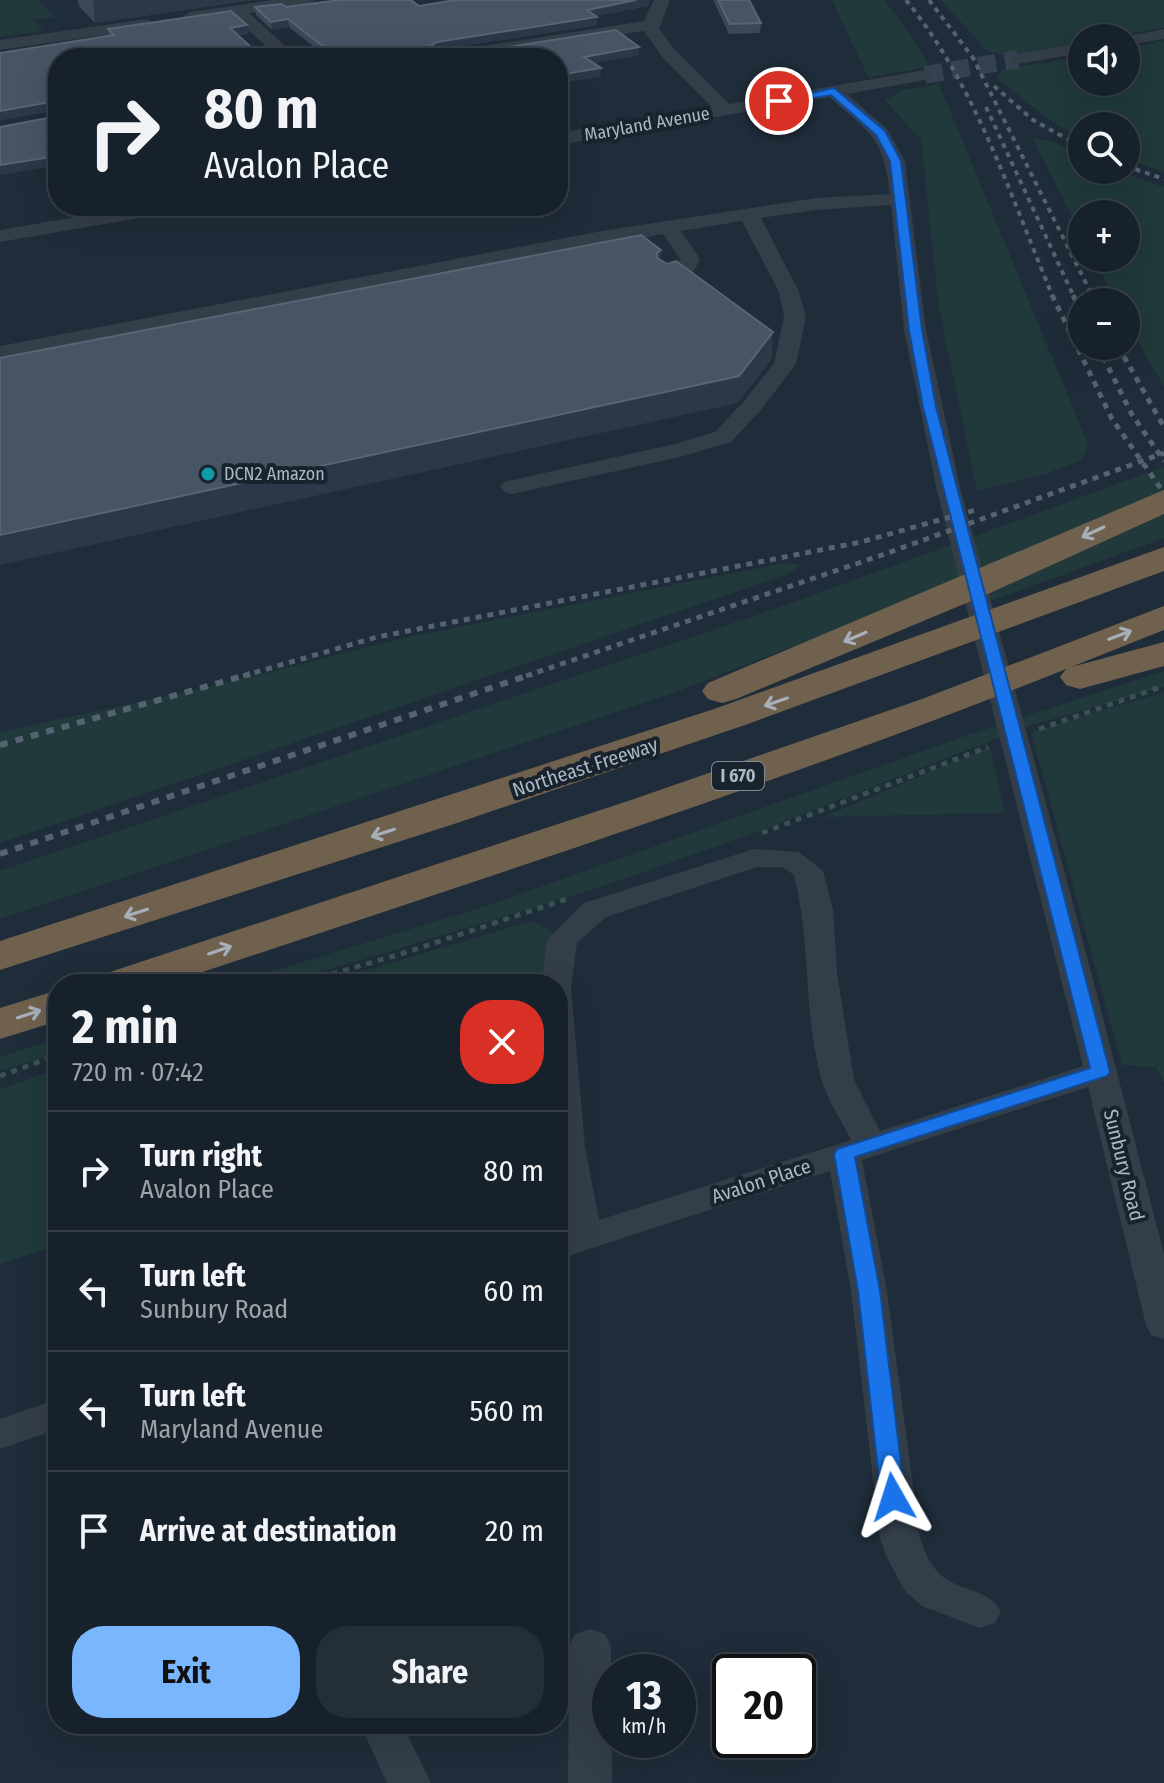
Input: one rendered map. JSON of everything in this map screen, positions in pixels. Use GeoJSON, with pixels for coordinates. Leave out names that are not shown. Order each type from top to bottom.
{"type":"FeatureCollection","features":[{"type":"Feature","properties":{"kind":"highway"},"geometry":{"type":"LineString","coordinates":[[457,809],[501,777],[801,660],[1164,501]]}},
{"type":"Feature","properties":{"kind":"highway","name":"Northeast Freeway"},"geometry":{"type":"LineString","coordinates":[[0,956],[457,809],[836,681],[1164,558]]}},
{"type":"Feature","properties":{"kind":"highway","name":"I 670"},"geometry":{"type":"LineString","coordinates":[[149,974],[646,809],[922,712],[1164,617]]}},
{"type":"Feature","properties":{"kind":"highway"},"geometry":{"type":"LineString","coordinates":[[307,920],[537,854],[1002,702],[1164,654]]}},
{"type":"Feature","properties":{"kind":"highway"},"geometry":{"type":"LineString","coordinates":[[0,1024],[48,1008]]}},
{"type":"Feature","properties":{"kind":"street"},"geometry":{"type":"LineString","coordinates":[[0,45],[307,0]]}},
{"type":"Feature","properties":{"kind":"street"},"geometry":{"type":"LineString","coordinates":[[650,25],[662,0]]}},
{"type":"Feature","properties":{"kind":"street"},"geometry":{"type":"LineString","coordinates":[[236,10],[278,48]]}},
{"type":"Feature","properties":{"kind":"street"},"geometry":{"type":"LineString","coordinates":[[502,48],[650,25]]}},
{"type":"Feature","properties":{"kind":"street"},"geometry":{"type":"LineString","coordinates":[[650,25],[669,54],[725,110]]}},
{"type":"Feature","properties":{"kind":"street"},"geometry":{"type":"LineString","coordinates":[[1140,38],[1164,34]]}},
{"type":"Feature","properties":{"kind":"street"},"geometry":{"type":"LineString","coordinates":[[1018,59],[1068,50]]}},
{"type":"Feature","properties":{"kind":"street","name":"Maryland Avenue"},"geometry":{"type":"LineString","coordinates":[[568,137],[925,75]]}},
{"type":"Feature","properties":{"kind":"street","name":"Sunbury Road"},"geometry":{"type":"LineString","coordinates":[[834,92],[881,133],[891,149],[901,199],[915,330],[949,491],[1164,1325]]}},
{"type":"Feature","properties":{"kind":"street"},"geometry":{"type":"LineString","coordinates":[[0,353],[668,227],[816,204],[901,199]]}},
{"type":"Feature","properties":{"kind":"street"},"geometry":{"type":"LineString","coordinates":[[512,487],[680,450],[723,437],[752,406],[785,364],[795,317],[789,292],[749,215]]}},
{"type":"Feature","properties":{"kind":"street"},"geometry":{"type":"LineString","coordinates":[[0,236],[116,216]]}},
{"type":"Feature","properties":{"kind":"street"},"geometry":{"type":"LineString","coordinates":[[668,227],[690,259],[686,269],[668,281]]}},
{"type":"Feature","properties":{"kind":"street"},"geometry":{"type":"LineString","coordinates":[[559,974],[562,940],[595,910],[754,858],[789,858],[808,871],[818,909],[821,973],[838,1079],[857,1149],[869,1291],[900,1538],[912,1573],[933,1594],[980,1611]]}},
{"type":"Feature","properties":{"kind":"street","name":"Avalon Place"},"geometry":{"type":"LineString","coordinates":[[571,1242],[1100,1072]]}},
{"type":"Feature","properties":{"kind":"street"},"geometry":{"type":"LineString","coordinates":[[568,1147],[571,1242]]}},
{"type":"Feature","properties":{"kind":"street"},"geometry":{"type":"LineString","coordinates":[[0,1434],[48,1417]]}},
{"type":"Feature","properties":{"kind":"street"},"geometry":{"type":"LineString","coordinates":[[590,1646],[590,1783]]}},
{"type":"Feature","properties":{"kind":"street"},"geometry":{"type":"LineString","coordinates":[[386,1734],[409,1783]]}},
{"type":"Feature","properties":{"kind":"path"},"geometry":{"type":"LineString","coordinates":[[0,1076],[48,1059]]}},
{"type":"Feature","properties":{"kind":"green space"},"geometry":{"type":"Polygon","coordinates":[[[0,0],[38,0],[55,17],[34,20],[43,31],[0,37],[0,0]]]}},
{"type":"Feature","properties":{"kind":"green space"},"geometry":{"type":"Polygon","coordinates":[[[832,0],[884,0],[930,67],[868,77],[832,0]]]}},
{"type":"Feature","properties":{"kind":"green space"},"geometry":{"type":"Polygon","coordinates":[[[941,0],[1164,0],[1164,28],[1140,32],[1140,24],[1068,24],[1068,45],[1007,56],[987,51],[941,0]]]}},
{"type":"Feature","properties":{"kind":"green space"},"geometry":{"type":"Polygon","coordinates":[[[1164,41],[1164,172],[1140,164],[1140,112],[1068,112],[1068,130],[1052,122],[997,78],[1001,70],[1068,58],[1068,96],[1140,96],[1140,45],[1164,41]]]}},
{"type":"Feature","properties":{"kind":"green space"},"geometry":{"type":"Polygon","coordinates":[[[939,84],[1088,444],[1082,460],[1045,474],[977,491],[939,309],[921,140],[885,100],[903,90],[939,84]]]}},
{"type":"Feature","properties":{"kind":"green space"},"geometry":{"type":"Polygon","coordinates":[[[1032,138],[1052,141],[1068,149],[1068,184],[1140,184],[1140,179],[1164,187],[1164,387],[1140,345],[1140,288],[1109,288],[1101,272],[1140,272],[1140,200],[1068,200],[1068,209],[1032,138]]]}},
{"type":"Feature","properties":{"kind":"green space"},"geometry":{"type":"Polygon","coordinates":[[[1164,467],[1164,491],[843,627],[676,692],[0,919],[0,871],[777,608],[1164,467]]]}},
{"type":"Feature","properties":{"kind":"green space"},"geometry":{"type":"Polygon","coordinates":[[[1164,512],[1164,538],[985,603],[976,597],[1164,512]]]}},
{"type":"Feature","properties":{"kind":"green space"},"geometry":{"type":"Polygon","coordinates":[[[784,563],[802,564],[788,574],[0,843],[0,732],[239,680],[403,638],[784,563]]]}},
{"type":"Feature","properties":{"kind":"green space"},"geometry":{"type":"Polygon","coordinates":[[[1164,671],[1164,687],[1032,725],[749,835],[598,888],[315,974],[263,974],[486,906],[965,736],[1164,671]]]}},
{"type":"Feature","properties":{"kind":"green space"},"geometry":{"type":"Polygon","coordinates":[[[1164,692],[1164,1083],[1156,1067],[1122,1065],[1031,732],[1164,692]]]}},
{"type":"Feature","properties":{"kind":"green space"},"geometry":{"type":"Polygon","coordinates":[[[990,747],[1005,813],[823,817],[990,747]]]}},
{"type":"Feature","properties":{"kind":"green space"},"geometry":{"type":"Polygon","coordinates":[[[533,921],[556,934],[557,974],[352,974],[533,921]]]}},
{"type":"Feature","properties":{"kind":"green space"},"geometry":{"type":"Polygon","coordinates":[[[48,1041],[48,1056],[0,1071],[0,1057],[48,1041]]]}},
{"type":"Feature","properties":{"kind":"green space"},"geometry":{"type":"Polygon","coordinates":[[[48,1072],[48,1248],[0,1264],[0,1089],[48,1072]]]}},
{"type":"Feature","properties":{"kind":"building"},"geometry":{"type":"Polygon","coordinates":[[[340,0],[411,0],[419,6],[455,0],[636,0],[587,10],[597,17],[437,42],[428,48],[325,48],[288,19],[271,22],[255,7],[281,4],[286,7],[340,0]]]}},
{"type":"Feature","properties":{"kind":"building"},"geometry":{"type":"Polygon","coordinates":[[[718,0],[749,0],[761,23],[730,24],[718,0]]]}},
{"type":"Feature","properties":{"kind":"building"},"geometry":{"type":"Polygon","coordinates":[[[231,11],[247,25],[230,28],[252,48],[48,48],[48,102],[0,111],[0,53],[114,35],[108,29],[231,11]]]}},
{"type":"Feature","properties":{"kind":"building"},"geometry":{"type":"Polygon","coordinates":[[[616,30],[639,47],[584,57],[601,68],[568,73],[568,48],[503,48],[616,30]]]}},
{"type":"Feature","properties":{"kind":"building"},"geometry":{"type":"Polygon","coordinates":[[[48,118],[48,158],[0,165],[0,127],[48,118]]]}},
{"type":"Feature","properties":{"kind":"building","name":"DCN2 Amazon"},"geometry":{"type":"Polygon","coordinates":[[[641,235],[661,250],[657,258],[667,264],[676,261],[773,332],[739,376],[0,535],[0,358],[641,235]]]}},
{"type":"Feature","properties":{"kind":"tunnel"},"geometry":{"type":"LineString","coordinates":[[925,75],[1018,59]]}},
{"type":"Feature","properties":{"kind":"railway"},"geometry":{"type":"LineString","coordinates":[[906,0],[931,33],[972,105],[1053,297]]}},
{"type":"Feature","properties":{"kind":"railway"},"geometry":{"type":"LineString","coordinates":[[929,0],[973,57]]}},
{"type":"Feature","properties":{"kind":"railway"},"geometry":{"type":"LineString","coordinates":[[973,57],[977,63]]}},
{"type":"Feature","properties":{"kind":"railway"},"geometry":{"type":"LineString","coordinates":[[973,57],[1088,288]]}},
{"type":"Feature","properties":{"kind":"railway"},"geometry":{"type":"LineString","coordinates":[[994,86],[1033,120],[1068,139]]}},
{"type":"Feature","properties":{"kind":"railway"},"geometry":{"type":"LineString","coordinates":[[986,107],[1070,288]]}},
{"type":"Feature","properties":{"kind":"railway"},"geometry":{"type":"LineString","coordinates":[[1140,171],[1164,179]]}},
{"type":"Feature","properties":{"kind":"railway"},"geometry":{"type":"LineString","coordinates":[[1052,295],[1112,419],[1142,461]]}},
{"type":"Feature","properties":{"kind":"railway"},"geometry":{"type":"LineString","coordinates":[[1105,360],[1131,413],[1160,455]]}},
{"type":"Feature","properties":{"kind":"railway"},"geometry":{"type":"LineString","coordinates":[[1126,360],[1164,427]]}},
{"type":"Feature","properties":{"kind":"railway"},"geometry":{"type":"LineString","coordinates":[[1160,455],[1164,453]]}},
{"type":"Feature","properties":{"kind":"railway"},"geometry":{"type":"LineString","coordinates":[[1142,461],[1160,455]]}},
{"type":"Feature","properties":{"kind":"railway"},"geometry":{"type":"LineString","coordinates":[[1160,455],[1164,461]]}},
{"type":"Feature","properties":{"kind":"railway"},"geometry":{"type":"LineString","coordinates":[[526,676],[882,555],[1142,461]]}},
{"type":"Feature","properties":{"kind":"railway"},"geometry":{"type":"LineString","coordinates":[[1142,461],[1164,493]]}},
{"type":"Feature","properties":{"kind":"railway"},"geometry":{"type":"LineString","coordinates":[[245,676],[377,637],[861,542],[979,509]]}},
{"type":"Feature","properties":{"kind":"railway"},"geometry":{"type":"LineString","coordinates":[[245,676],[250,674]]}},
{"type":"Feature","properties":{"kind":"railway"},"geometry":{"type":"LineString","coordinates":[[0,854],[532,674]]}},
{"type":"Feature","properties":{"kind":"railway"},"geometry":{"type":"LineString","coordinates":[[0,745],[245,676]]}},
{"type":"Feature","properties":{"kind":"place","name":"DCN2 Amazon"},"geometry":{"type":"Point","coordinates":[208,474]}},
{"type":"Feature","properties":{"kind":"route"},"geometry":{"type":"LineString","coordinates":[[779,101],[834,92],[881,133],[896,161],[915,330],[930,407],[1100,1072],[844,1154],[869,1291],[893,1497]]}}]}
